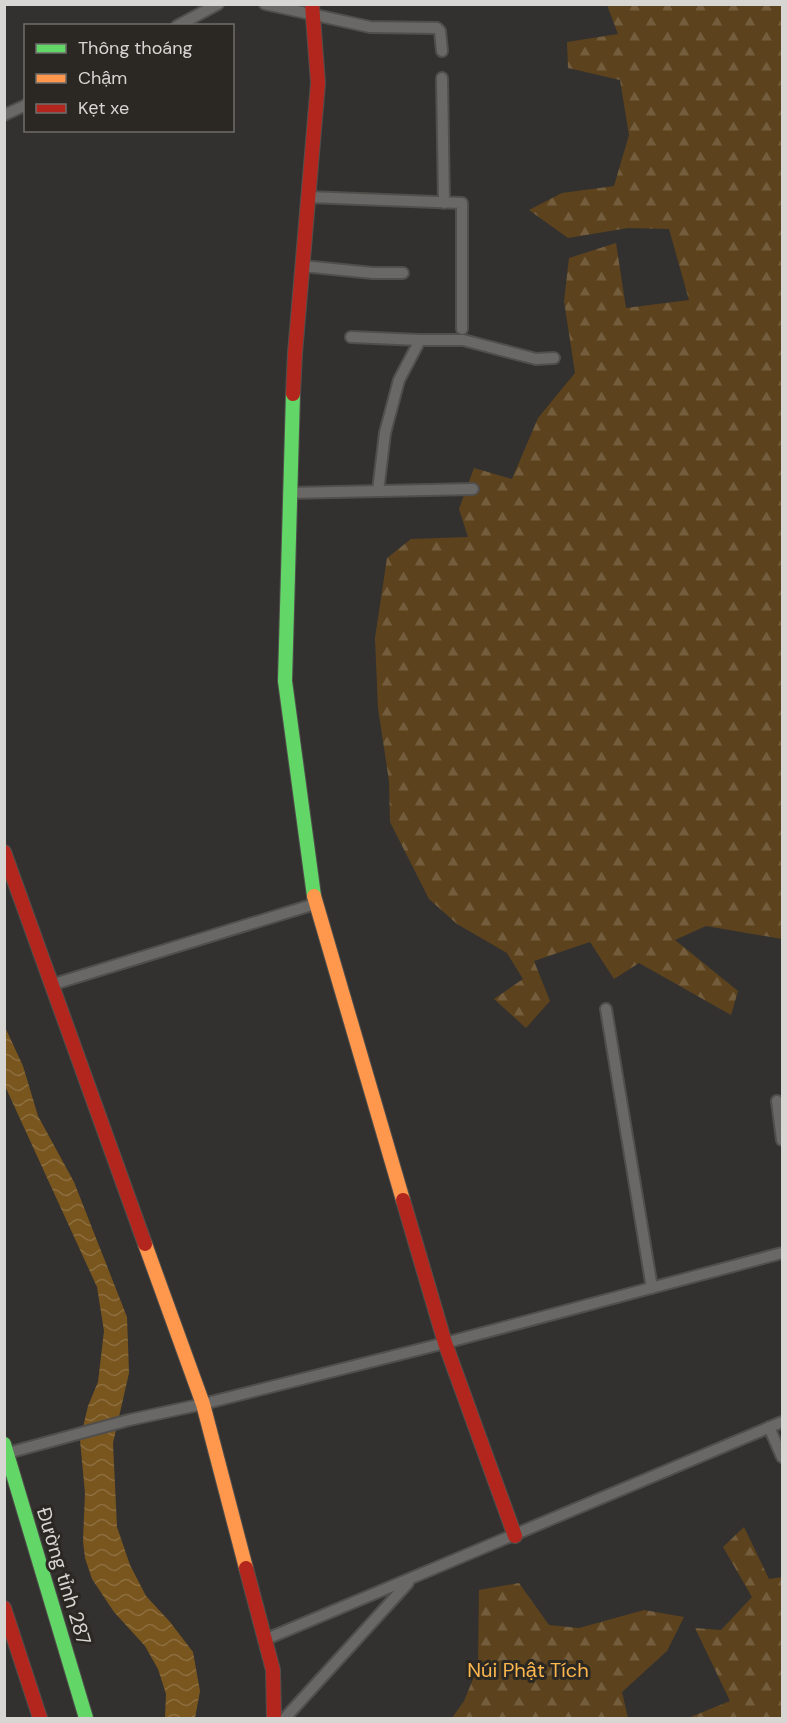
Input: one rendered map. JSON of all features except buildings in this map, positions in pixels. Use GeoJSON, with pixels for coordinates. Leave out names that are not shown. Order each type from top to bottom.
{"type":"FeatureCollection","features":[{"type":"Feature","properties":{"kind":"street"},"geometry":{"type":"LineString","coordinates":[[181,24],[218,4]]}},
{"type":"Feature","properties":{"kind":"street"},"geometry":{"type":"LineString","coordinates":[[265,4],[312,10],[378,28],[437,28],[440,31],[442,51]]}},
{"type":"Feature","properties":{"kind":"street"},"geometry":{"type":"LineString","coordinates":[[312,10],[318,83],[295,353],[285,681],[315,904],[445,1343],[515,1536]]}},
{"type":"Feature","properties":{"kind":"street"},"geometry":{"type":"LineString","coordinates":[[442,78],[444,203]]}},
{"type":"Feature","properties":{"kind":"street"},"geometry":{"type":"LineString","coordinates":[[4,116],[24,106]]}},
{"type":"Feature","properties":{"kind":"street"},"geometry":{"type":"LineString","coordinates":[[308,197],[462,203],[462,329]]}},
{"type":"Feature","properties":{"kind":"street"},"geometry":{"type":"LineString","coordinates":[[302,266],[373,273],[403,273]]}},
{"type":"Feature","properties":{"kind":"street"},"geometry":{"type":"LineString","coordinates":[[351,337],[464,340],[536,359],[554,358]]}},
{"type":"Feature","properties":{"kind":"street"},"geometry":{"type":"LineString","coordinates":[[378,491],[385,433],[399,380],[420,340]]}},
{"type":"Feature","properties":{"kind":"street"},"geometry":{"type":"LineString","coordinates":[[289,493],[473,489]]}},
{"type":"Feature","properties":{"kind":"street"},"geometry":{"type":"LineString","coordinates":[[4,852],[203,1404],[273,1670],[274,1719]]}},
{"type":"Feature","properties":{"kind":"street"},"geometry":{"type":"LineString","coordinates":[[51,986],[315,904]]}},
{"type":"Feature","properties":{"kind":"street"},"geometry":{"type":"LineString","coordinates":[[606,1009],[652,1288]]}},
{"type":"Feature","properties":{"kind":"street"},"geometry":{"type":"LineString","coordinates":[[777,1101],[783,1140]]}},
{"type":"Feature","properties":{"kind":"street"},"geometry":{"type":"LineString","coordinates":[[5,1450],[65,1438],[129,1420],[203,1404],[445,1343],[783,1253]]}},
{"type":"Feature","properties":{"kind":"street"},"geometry":{"type":"LineString","coordinates":[[264,1640],[783,1422]]}},
{"type":"Feature","properties":{"kind":"street"},"geometry":{"type":"LineString","coordinates":[[769,1427],[783,1457]]}},
{"type":"Feature","properties":{"kind":"street","name":"Đường tỉnh 287"},"geometry":{"type":"LineString","coordinates":[[5,1450],[86,1719]]}},
{"type":"Feature","properties":{"kind":"street"},"geometry":{"type":"LineString","coordinates":[[285,1719],[410,1580]]}},
{"type":"Feature","properties":{"kind":"street"},"geometry":{"type":"LineString","coordinates":[[4,1608],[40,1719]]}},
{"type":"Feature","properties":{"kind":"green space"},"geometry":{"type":"Polygon","coordinates":[[[607,5],[782,5],[782,939],[706,926],[675,940],[738,991],[731,1015],[639,963],[614,979],[590,942],[534,961],[550,1001],[526,1028],[494,999],[523,979],[507,953],[457,924],[429,899],[390,822],[389,781],[378,708],[375,638],[387,558],[411,539],[468,537],[459,509],[474,468],[512,479],[538,418],[575,373],[564,301],[569,258],[616,243],[626,308],[689,300],[669,229],[628,228],[568,238],[529,210],[562,193],[614,186],[629,135],[620,80],[568,68],[567,42],[618,34],[607,5]]]}},
{"type":"Feature","properties":{"kind":"green space"},"geometry":{"type":"Polygon","coordinates":[[[744,1527],[769,1579],[782,1577],[782,1718],[688,1718],[730,1701],[695,1628],[721,1630],[752,1597],[723,1547],[744,1527]]]}},
{"type":"Feature","properties":{"kind":"green space","name":"Núi Phật Tích"},"geometry":{"type":"Polygon","coordinates":[[[519,1583],[549,1625],[579,1628],[644,1610],[684,1617],[667,1651],[622,1692],[628,1718],[452,1718],[464,1701],[478,1667],[479,1590],[519,1583]]]}},
{"type":"Feature","properties":{"kind":"water"},"geometry":{"type":"Polygon","coordinates":[[[4,1025],[23,1066],[38,1116],[74,1182],[127,1317],[129,1373],[113,1443],[117,1527],[130,1565],[146,1596],[193,1652],[200,1691],[195,1718],[165,1718],[166,1694],[158,1669],[145,1646],[114,1612],[92,1579],[85,1558],[83,1541],[85,1493],[80,1440],[88,1406],[98,1382],[104,1331],[97,1287],[5,1086],[4,1025]]]}},
{"type":"Feature","properties":{"kind":"traffic: fast"},"geometry":{"type":"LineString","coordinates":[[293,394],[285,681],[314,896]]}},
{"type":"Feature","properties":{"kind":"traffic: fast"},"geometry":{"type":"LineString","coordinates":[[4,1444],[86,1718]]}},
{"type":"Feature","properties":{"kind":"traffic: slow"},"geometry":{"type":"LineString","coordinates":[[314,896],[403,1200]]}},
{"type":"Feature","properties":{"kind":"traffic: slow"},"geometry":{"type":"LineString","coordinates":[[145,1244],[203,1404],[246,1568]]}},
{"type":"Feature","properties":{"kind":"traffic: jam"},"geometry":{"type":"LineString","coordinates":[[293,394],[318,83],[312,4]]}},
{"type":"Feature","properties":{"kind":"traffic: jam"},"geometry":{"type":"LineString","coordinates":[[4,852],[145,1244]]}},
{"type":"Feature","properties":{"kind":"traffic: jam"},"geometry":{"type":"LineString","coordinates":[[403,1200],[445,1343],[515,1536]]}},
{"type":"Feature","properties":{"kind":"traffic: jam"},"geometry":{"type":"LineString","coordinates":[[246,1568],[273,1670],[274,1718]]}},
{"type":"Feature","properties":{"kind":"traffic: jam"},"geometry":{"type":"LineString","coordinates":[[4,1608],[40,1718]]}}]}
